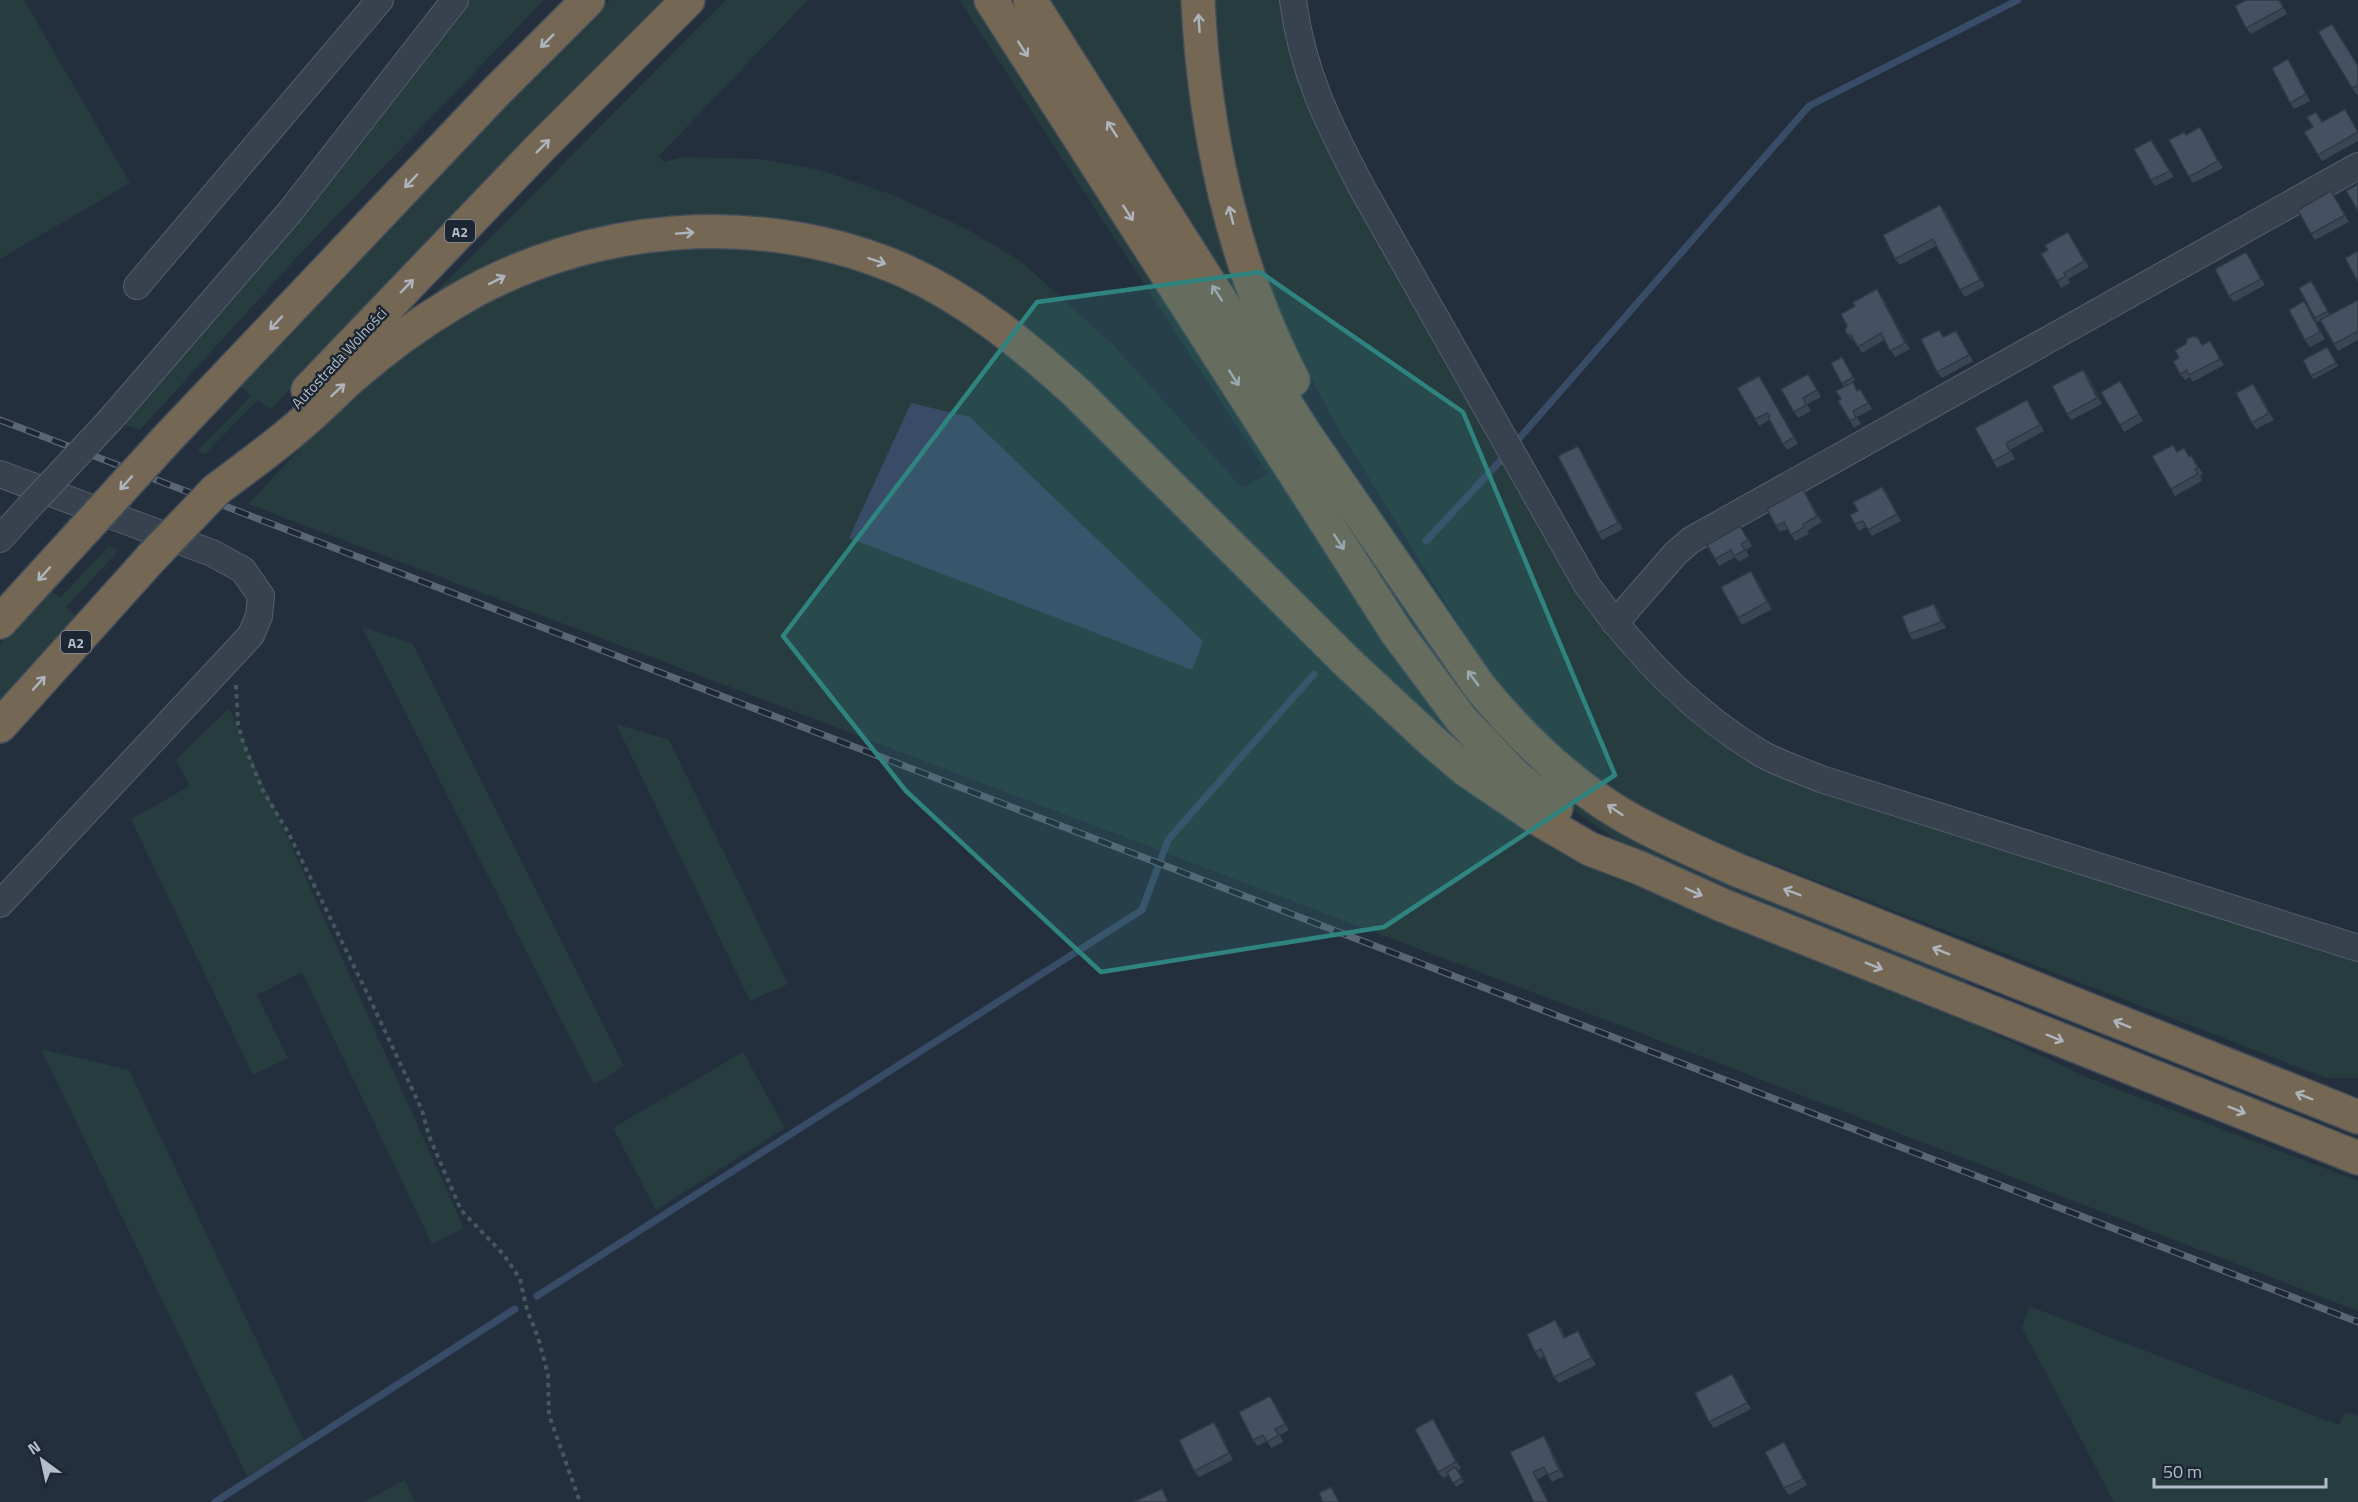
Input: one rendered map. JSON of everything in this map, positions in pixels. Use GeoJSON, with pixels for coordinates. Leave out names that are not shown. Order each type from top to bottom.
{"type":"FeatureCollection","features":[{"type":"Feature","properties":{"kind":"highway"},"geometry":{"type":"LineString","coordinates":[[0,622],[166,440],[487,102],[588,0]]}},
{"type":"Feature","properties":{"kind":"highway","name":"Autostrada Wolności"},"geometry":{"type":"LineString","coordinates":[[0,726],[152,558],[241,467],[539,149],[688,0]]}},
{"type":"Feature","properties":{"kind":"highway"},"geometry":{"type":"LineString","coordinates":[[991,0],[1398,633],[1429,677],[1461,719],[1515,776],[1569,818],[1640,868]]}},
{"type":"Feature","properties":{"kind":"highway"},"geometry":{"type":"LineString","coordinates":[[1030,0],[1305,434],[1377,535],[1451,648],[1499,711],[1544,756],[1624,816],[1737,870],[2358,1117]]}},
{"type":"Feature","properties":{"kind":"highway"},"geometry":{"type":"LineString","coordinates":[[1198,0],[1206,89],[1217,159],[1234,225],[1258,302],[1283,360],[1377,535]]}},
{"type":"Feature","properties":{"kind":"highway"},"geometry":{"type":"LineString","coordinates":[[241,467],[303,423],[354,375],[410,331],[454,302],[510,273],[567,253],[609,241],[656,234],[710,231],[752,233],[824,245],[856,254],[933,285],[1008,332],[1078,394],[1347,662],[1432,741],[1465,769],[1540,820],[1590,849],[1640,868],[1722,905],[2358,1158]]}},
{"type":"Feature","properties":{"kind":"street"},"geometry":{"type":"LineString","coordinates":[[137,286],[380,0]]}},
{"type":"Feature","properties":{"kind":"street"},"geometry":{"type":"LineString","coordinates":[[0,539],[111,419],[289,213],[455,0]]}},
{"type":"Feature","properties":{"kind":"street"},"geometry":{"type":"LineString","coordinates":[[1293,0],[1309,75],[1327,122],[1362,188],[1587,585],[1615,623],[1654,669],[1699,708],[1763,754],[1821,779],[2358,948]]}},
{"type":"Feature","properties":{"kind":"street"},"geometry":{"type":"LineString","coordinates":[[1615,623],[1675,554],[1691,540],[2358,166]]}},
{"type":"Feature","properties":{"kind":"street"},"geometry":{"type":"LineString","coordinates":[[0,474],[212,553],[243,570],[261,596],[258,616],[251,635],[0,904]]}},
{"type":"Feature","properties":{"kind":"path"},"geometry":{"type":"LineString","coordinates":[[228,662],[236,682],[238,724],[243,742],[264,791],[288,832],[389,1038],[422,1110],[429,1136],[460,1210],[504,1255],[520,1279],[527,1310],[549,1375],[549,1415],[580,1502]]}},
{"type":"Feature","properties":{"kind":"highlighted area"},"geometry":{"type":"Polygon","coordinates":[[[1260,272],[1463,412],[1615,775],[1384,927],[1101,972],[906,791],[783,636],[1037,302],[1260,272]]]}},
{"type":"Feature","properties":{"kind":"green space"},"geometry":{"type":"Polygon","coordinates":[[[0,0],[24,0],[130,183],[0,259],[0,0]]]}},
{"type":"Feature","properties":{"kind":"green space"},"geometry":{"type":"Polygon","coordinates":[[[468,0],[544,0],[299,255],[140,430],[121,423],[294,223],[468,0]]]}},
{"type":"Feature","properties":{"kind":"green space"},"geometry":{"type":"Polygon","coordinates":[[[610,0],[666,0],[470,197],[271,409],[258,400],[205,454],[197,451],[251,396],[239,385],[446,165],[610,0]]]}},
{"type":"Feature","properties":{"kind":"green space"},"geometry":{"type":"Polygon","coordinates":[[[726,0],[808,0],[659,156],[664,162],[683,157],[761,159],[820,170],[893,195],[967,229],[1022,262],[1115,347],[1242,488],[1268,474],[959,0],[977,0],[1497,773],[1385,684],[1036,336],[996,305],[718,217],[424,304],[726,0]]]}},
{"type":"Feature","properties":{"kind":"green space"},"geometry":{"type":"Polygon","coordinates":[[[1003,0],[1016,0],[1544,772],[1969,975],[1965,986],[1700,881],[1610,836],[1533,781],[1454,695],[1003,0]]]}},
{"type":"Feature","properties":{"kind":"green space"},"geometry":{"type":"Polygon","coordinates":[[[1041,0],[1189,0],[1260,333],[1041,0]]]}},
{"type":"Feature","properties":{"kind":"green space"},"geometry":{"type":"Polygon","coordinates":[[[1212,0],[1281,0],[1285,26],[1591,603],[1714,731],[2358,955],[2358,1078],[2327,1078],[1729,847],[1631,802],[1569,756],[1523,711],[1480,659],[1336,424],[1289,337],[1264,272],[1235,177],[1221,99],[1212,0]]]}},
{"type":"Feature","properties":{"kind":"green space"},"geometry":{"type":"Polygon","coordinates":[[[730,245],[809,253],[908,287],[971,323],[1027,365],[1407,736],[1897,989],[2091,1079],[2358,1181],[2358,1311],[1661,1041],[248,504],[329,418],[384,369],[444,324],[540,275],[656,247],[730,245]]]}},
{"type":"Feature","properties":{"kind":"green space"},"geometry":{"type":"Polygon","coordinates":[[[109,546],[119,550],[66,607],[77,618],[0,705],[0,644],[46,592],[51,591],[60,598],[109,546]]]}},
{"type":"Feature","properties":{"kind":"green space"},"geometry":{"type":"Polygon","coordinates":[[[362,627],[413,644],[624,1066],[594,1085],[362,627]]]}},
{"type":"Feature","properties":{"kind":"green space"},"geometry":{"type":"Polygon","coordinates":[[[229,708],[464,1228],[432,1244],[302,972],[257,995],[288,1058],[253,1075],[131,819],[190,786],[176,760],[229,708]]]}},
{"type":"Feature","properties":{"kind":"green space"},"geometry":{"type":"Polygon","coordinates":[[[616,724],[669,740],[788,984],[750,1001],[616,724]]]}},
{"type":"Feature","properties":{"kind":"green space"},"geometry":{"type":"Polygon","coordinates":[[[41,1049],[129,1070],[304,1441],[247,1476],[41,1049]]]}},
{"type":"Feature","properties":{"kind":"green space"},"geometry":{"type":"Polygon","coordinates":[[[743,1052],[785,1128],[656,1210],[613,1128],[743,1052]]]}},
{"type":"Feature","properties":{"kind":"green space"},"geometry":{"type":"Polygon","coordinates":[[[2029,1306],[2339,1425],[2345,1412],[2358,1416],[2358,1502],[2114,1502],[2022,1328],[2029,1306]]]}},
{"type":"Feature","properties":{"kind":"green space"},"geometry":{"type":"Polygon","coordinates":[[[405,1480],[415,1502],[363,1502],[405,1480]]]}},
{"type":"Feature","properties":{"kind":"water"},"geometry":{"type":"Polygon","coordinates":[[[911,403],[970,417],[1203,641],[1192,670],[849,538],[911,403]]]}},
{"type":"Feature","properties":{"kind":"building"},"geometry":{"type":"Polygon","coordinates":[[[2246,0],[2279,0],[2283,8],[2246,28],[2235,6],[2246,0]]]}},
{"type":"Feature","properties":{"kind":"building"},"geometry":{"type":"Polygon","coordinates":[[[2332,24],[2358,66],[2358,85],[2352,88],[2318,32],[2332,24]]]}},
{"type":"Feature","properties":{"kind":"building"},"geometry":{"type":"Polygon","coordinates":[[[2288,59],[2306,94],[2290,103],[2272,68],[2288,59]]]}},
{"type":"Feature","properties":{"kind":"building"},"geometry":{"type":"Polygon","coordinates":[[[2345,109],[2358,132],[2318,155],[2304,132],[2313,127],[2307,117],[2316,112],[2322,122],[2345,109]]]}},
{"type":"Feature","properties":{"kind":"building"},"geometry":{"type":"Polygon","coordinates":[[[2200,127],[2218,161],[2189,177],[2169,140],[2184,132],[2186,135],[2200,127]]]}},
{"type":"Feature","properties":{"kind":"building"},"geometry":{"type":"Polygon","coordinates":[[[2151,140],[2170,171],[2151,180],[2134,149],[2151,140]]]}},
{"type":"Feature","properties":{"kind":"building"},"geometry":{"type":"Polygon","coordinates":[[[2358,184],[2358,211],[2346,191],[2358,184]]]}},
{"type":"Feature","properties":{"kind":"building"},"geometry":{"type":"Polygon","coordinates":[[[2331,191],[2345,215],[2311,234],[2298,210],[2331,191]]]}},
{"type":"Feature","properties":{"kind":"building"},"geometry":{"type":"Polygon","coordinates":[[[1940,205],[1980,280],[1960,290],[1933,239],[1895,259],[1883,235],[1940,205]]]}},
{"type":"Feature","properties":{"kind":"building"},"geometry":{"type":"Polygon","coordinates":[[[2068,232],[2084,261],[2064,273],[2066,276],[2057,281],[2041,254],[2048,250],[2045,245],[2068,232]]]}},
{"type":"Feature","properties":{"kind":"building"},"geometry":{"type":"Polygon","coordinates":[[[2358,251],[2358,282],[2345,258],[2358,251]]]}},
{"type":"Feature","properties":{"kind":"building"},"geometry":{"type":"Polygon","coordinates":[[[2246,252],[2261,279],[2229,296],[2215,269],[2246,252]]]}},
{"type":"Feature","properties":{"kind":"building"},"geometry":{"type":"Polygon","coordinates":[[[2311,281],[2328,311],[2315,318],[2299,288],[2311,281]]]}},
{"type":"Feature","properties":{"kind":"building"},"geometry":{"type":"Polygon","coordinates":[[[1877,289],[1905,343],[1890,351],[1881,333],[1858,347],[1851,335],[1847,334],[1845,330],[1847,326],[1841,314],[1855,306],[1853,302],[1877,289]]]}},
{"type":"Feature","properties":{"kind":"building"},"geometry":{"type":"Polygon","coordinates":[[[2358,300],[2358,331],[2334,344],[2320,320],[2358,300]]]}},
{"type":"Feature","properties":{"kind":"building"},"geometry":{"type":"Polygon","coordinates":[[[2304,301],[2320,332],[2305,340],[2289,310],[2304,301]]]}},
{"type":"Feature","properties":{"kind":"building"},"geometry":{"type":"Polygon","coordinates":[[[1939,330],[1943,337],[1956,331],[1969,355],[1937,372],[1921,339],[1939,330]]]}},
{"type":"Feature","properties":{"kind":"building"},"geometry":{"type":"Polygon","coordinates":[[[2193,336],[2198,338],[2202,345],[2210,341],[2220,359],[2189,375],[2187,370],[2180,374],[2173,361],[2179,358],[2175,350],[2186,344],[2187,339],[2193,336]]]}},
{"type":"Feature","properties":{"kind":"building"},"geometry":{"type":"Polygon","coordinates":[[[2327,347],[2336,363],[2311,376],[2303,360],[2327,347]]]}},
{"type":"Feature","properties":{"kind":"building"},"geometry":{"type":"Polygon","coordinates":[[[1842,357],[1853,377],[1842,384],[1831,363],[1842,357]]]}},
{"type":"Feature","properties":{"kind":"building"},"geometry":{"type":"Polygon","coordinates":[[[2083,370],[2097,398],[2067,414],[2052,386],[2083,370]]]}},
{"type":"Feature","properties":{"kind":"building"},"geometry":{"type":"Polygon","coordinates":[[[1808,374],[1817,390],[1803,398],[1806,405],[1794,412],[1781,389],[1808,374]]]}},
{"type":"Feature","properties":{"kind":"building"},"geometry":{"type":"Polygon","coordinates":[[[1759,376],[1794,437],[1783,444],[1768,417],[1770,416],[1767,413],[1755,419],[1737,388],[1759,376]]]}},
{"type":"Feature","properties":{"kind":"building"},"geometry":{"type":"Polygon","coordinates":[[[2120,381],[2139,414],[2120,425],[2101,392],[2120,381]]]}},
{"type":"Feature","properties":{"kind":"building"},"geometry":{"type":"Polygon","coordinates":[[[1853,382],[1857,391],[1860,389],[1868,403],[1853,411],[1856,418],[1850,421],[1838,401],[1841,399],[1836,391],[1853,382]]]}},
{"type":"Feature","properties":{"kind":"building"},"geometry":{"type":"Polygon","coordinates":[[[2253,384],[2269,413],[2252,423],[2236,393],[2253,384]]]}},
{"type":"Feature","properties":{"kind":"building"},"geometry":{"type":"Polygon","coordinates":[[[2027,400],[2040,425],[2006,443],[2010,452],[1993,461],[1975,428],[2027,400]]]}},
{"type":"Feature","properties":{"kind":"building"},"geometry":{"type":"Polygon","coordinates":[[[2173,445],[2177,452],[2184,448],[2189,457],[2191,455],[2198,468],[2195,469],[2198,474],[2171,489],[2152,456],[2173,445]]]}},
{"type":"Feature","properties":{"kind":"building"},"geometry":{"type":"Polygon","coordinates":[[[1578,446],[1618,523],[1598,533],[1558,456],[1578,446]]]}},
{"type":"Feature","properties":{"kind":"building"},"geometry":{"type":"Polygon","coordinates":[[[1882,487],[1897,514],[1868,530],[1863,521],[1855,524],[1850,515],[1858,511],[1853,502],[1882,487]]]}},
{"type":"Feature","properties":{"kind":"building"},"geometry":{"type":"Polygon","coordinates":[[[1803,489],[1817,516],[1803,524],[1804,527],[1791,535],[1784,522],[1776,526],[1767,509],[1803,489]]]}},
{"type":"Feature","properties":{"kind":"building"},"geometry":{"type":"Polygon","coordinates":[[[1740,526],[1748,540],[1741,544],[1745,550],[1734,556],[1731,550],[1715,559],[1707,545],[1740,526]]]}},
{"type":"Feature","properties":{"kind":"building"},"geometry":{"type":"Polygon","coordinates":[[[1751,571],[1767,602],[1738,618],[1721,587],[1751,571]]]}},
{"type":"Feature","properties":{"kind":"building"},"geometry":{"type":"Polygon","coordinates":[[[1934,604],[1941,622],[1909,634],[1902,616],[1934,604]]]}},
{"type":"Feature","properties":{"kind":"building"},"geometry":{"type":"Polygon","coordinates":[[[1555,1320],[1564,1338],[1578,1331],[1591,1358],[1554,1377],[1541,1349],[1535,1352],[1527,1334],[1555,1320]]]}},
{"type":"Feature","properties":{"kind":"building"},"geometry":{"type":"Polygon","coordinates":[[[1732,1374],[1747,1403],[1709,1422],[1695,1393],[1732,1374]]]}},
{"type":"Feature","properties":{"kind":"building"},"geometry":{"type":"Polygon","coordinates":[[[1270,1396],[1285,1424],[1275,1429],[1279,1435],[1267,1442],[1263,1435],[1253,1440],[1239,1412],[1270,1396]]]}},
{"type":"Feature","properties":{"kind":"building"},"geometry":{"type":"Polygon","coordinates":[[[1433,1419],[1456,1462],[1438,1472],[1415,1429],[1433,1419]]]}},
{"type":"Feature","properties":{"kind":"building"},"geometry":{"type":"Polygon","coordinates":[[[1214,1422],[1229,1453],[1194,1471],[1179,1440],[1214,1422]]]}},
{"type":"Feature","properties":{"kind":"building"},"geometry":{"type":"Polygon","coordinates":[[[1544,1436],[1559,1470],[1548,1475],[1544,1467],[1533,1472],[1548,1502],[1534,1502],[1510,1452],[1544,1436]]]}},
{"type":"Feature","properties":{"kind":"building"},"geometry":{"type":"Polygon","coordinates":[[[1784,1442],[1803,1479],[1784,1488],[1765,1452],[1784,1442]]]}},
{"type":"Feature","properties":{"kind":"building"},"geometry":{"type":"Polygon","coordinates":[[[1455,1467],[1462,1478],[1453,1483],[1447,1472],[1455,1467]]]}},
{"type":"Feature","properties":{"kind":"building"},"geometry":{"type":"Polygon","coordinates":[[[1331,1487],[1339,1502],[1323,1502],[1319,1493],[1331,1487]]]}},
{"type":"Feature","properties":{"kind":"building"},"geometry":{"type":"Polygon","coordinates":[[[1162,1489],[1168,1502],[1133,1502],[1162,1489]]]}},
{"type":"Feature","properties":{"kind":"waterway"},"geometry":{"type":"LineString","coordinates":[[1517,441],[1809,106],[2018,0]]}},
{"type":"Feature","properties":{"kind":"waterway"},"geometry":{"type":"LineString","coordinates":[[1426,541],[1503,458]]}},
{"type":"Feature","properties":{"kind":"waterway"},"geometry":{"type":"LineString","coordinates":[[537,1296],[1142,910],[1168,840],[1314,674]]}},
{"type":"Feature","properties":{"kind":"waterway"},"geometry":{"type":"LineString","coordinates":[[215,1502],[515,1309]]}},
{"type":"Feature","properties":{"kind":"railway"},"geometry":{"type":"LineString","coordinates":[[0,420],[2358,1322]]}}]}
